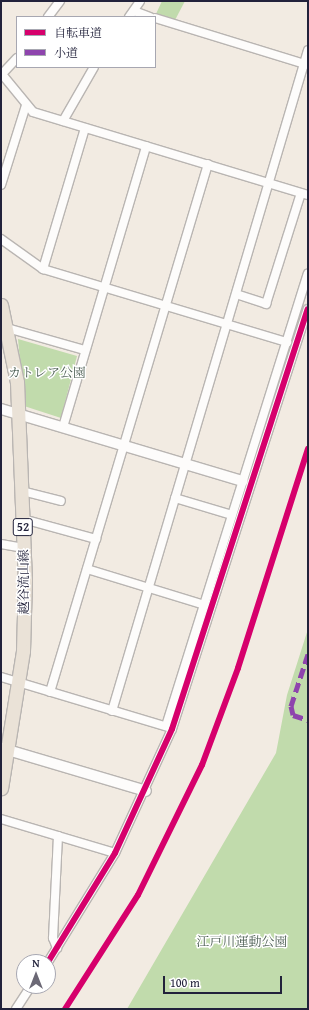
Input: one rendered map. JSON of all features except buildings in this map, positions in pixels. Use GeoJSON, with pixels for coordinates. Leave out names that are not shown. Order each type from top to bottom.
{"type":"FeatureCollection","features":[{"type":"Feature","properties":{"kind":"main road","name":"越谷流山線"},"geometry":{"type":"LineString","coordinates":[[1,305],[15,366],[22,491],[25,617],[19,683],[4,749],[1,788]]}},
{"type":"Feature","properties":{"kind":"street"},"geometry":{"type":"LineString","coordinates":[[49,16],[60,1]]}},
{"type":"Feature","properties":{"kind":"street"},"geometry":{"type":"LineString","coordinates":[[140,1],[131,14],[144,16]]}},
{"type":"Feature","properties":{"kind":"street"},"geometry":{"type":"LineString","coordinates":[[156,18],[306,64]]}},
{"type":"Feature","properties":{"kind":"street"},"geometry":{"type":"LineString","coordinates":[[112,710],[269,183],[306,64],[308,50]]}},
{"type":"Feature","properties":{"kind":"street"},"geometry":{"type":"LineString","coordinates":[[16,59],[1,74],[33,112],[304,194],[266,304],[236,294]]}},
{"type":"Feature","properties":{"kind":"street"},"geometry":{"type":"LineString","coordinates":[[63,121],[93,68]]}},
{"type":"Feature","properties":{"kind":"street"},"geometry":{"type":"LineString","coordinates":[[1,185],[26,105]]}},
{"type":"Feature","properties":{"kind":"street"},"geometry":{"type":"LineString","coordinates":[[43,269],[85,128]]}},
{"type":"Feature","properties":{"kind":"street"},"geometry":{"type":"LineString","coordinates":[[63,427],[146,146]]}},
{"type":"Feature","properties":{"kind":"street"},"geometry":{"type":"LineString","coordinates":[[50,692],[208,164]]}},
{"type":"Feature","properties":{"kind":"street"},"geometry":{"type":"LineString","coordinates":[[1,238],[43,269],[286,342]]}},
{"type":"Feature","properties":{"kind":"street"},"geometry":{"type":"LineString","coordinates":[[169,728],[204,605],[308,274]]}},
{"type":"Feature","properties":{"kind":"street"},"geometry":{"type":"LineString","coordinates":[[53,954],[115,853],[146,791],[169,728],[308,309]]}},
{"type":"Feature","properties":{"kind":"street"},"geometry":{"type":"LineString","coordinates":[[7,328],[85,350]]}},
{"type":"Feature","properties":{"kind":"street"},"geometry":{"type":"LineString","coordinates":[[1,409],[243,481]]}},
{"type":"Feature","properties":{"kind":"street"},"geometry":{"type":"LineString","coordinates":[[22,491],[61,501]]}},
{"type":"Feature","properties":{"kind":"street"},"geometry":{"type":"LineString","coordinates":[[175,498],[232,515]]}},
{"type":"Feature","properties":{"kind":"street"},"geometry":{"type":"LineString","coordinates":[[23,519],[96,539]]}},
{"type":"Feature","properties":{"kind":"street"},"geometry":{"type":"LineString","coordinates":[[1,544],[24,548]]}},
{"type":"Feature","properties":{"kind":"street"},"geometry":{"type":"LineString","coordinates":[[87,569],[204,605]]}},
{"type":"Feature","properties":{"kind":"street"},"geometry":{"type":"LineString","coordinates":[[1,677],[169,728]]}},
{"type":"Feature","properties":{"kind":"street"},"geometry":{"type":"LineString","coordinates":[[4,749],[146,791]]}},
{"type":"Feature","properties":{"kind":"street"},"geometry":{"type":"LineString","coordinates":[[1,819],[115,853]]}},
{"type":"Feature","properties":{"kind":"street"},"geometry":{"type":"LineString","coordinates":[[57,948],[53,938],[58,836]]}},
{"type":"Feature","properties":{"kind":"street"},"geometry":{"type":"LineString","coordinates":[[16,1009],[26,994]]}},
{"type":"Feature","properties":{"kind":"green space"},"geometry":{"type":"Polygon","coordinates":[[[162,1],[185,1],[174,22],[155,16],[162,1]]]}},
{"type":"Feature","properties":{"kind":"green space","name":"カトレア公園"},"geometry":{"type":"Polygon","coordinates":[[[18,339],[77,356],[61,418],[24,406],[18,339]]]}},
{"type":"Feature","properties":{"kind":"green space","name":"江戸川運動公園"},"geometry":{"type":"Polygon","coordinates":[[[308,629],[308,1009],[127,1009],[276,753],[287,695],[308,629]]]}},
{"type":"Feature","properties":{"kind":"marked path"},"geometry":{"type":"LineString","coordinates":[[308,654],[291,706],[293,715],[308,720]]}},
{"type":"Feature","properties":{"kind":"cycle path"},"geometry":{"type":"LineString","coordinates":[[53,954],[115,853],[172,729],[308,309]]}},
{"type":"Feature","properties":{"kind":"cycle path"},"geometry":{"type":"LineString","coordinates":[[65,1009],[138,895],[202,765],[238,668],[308,449]]}}]}
